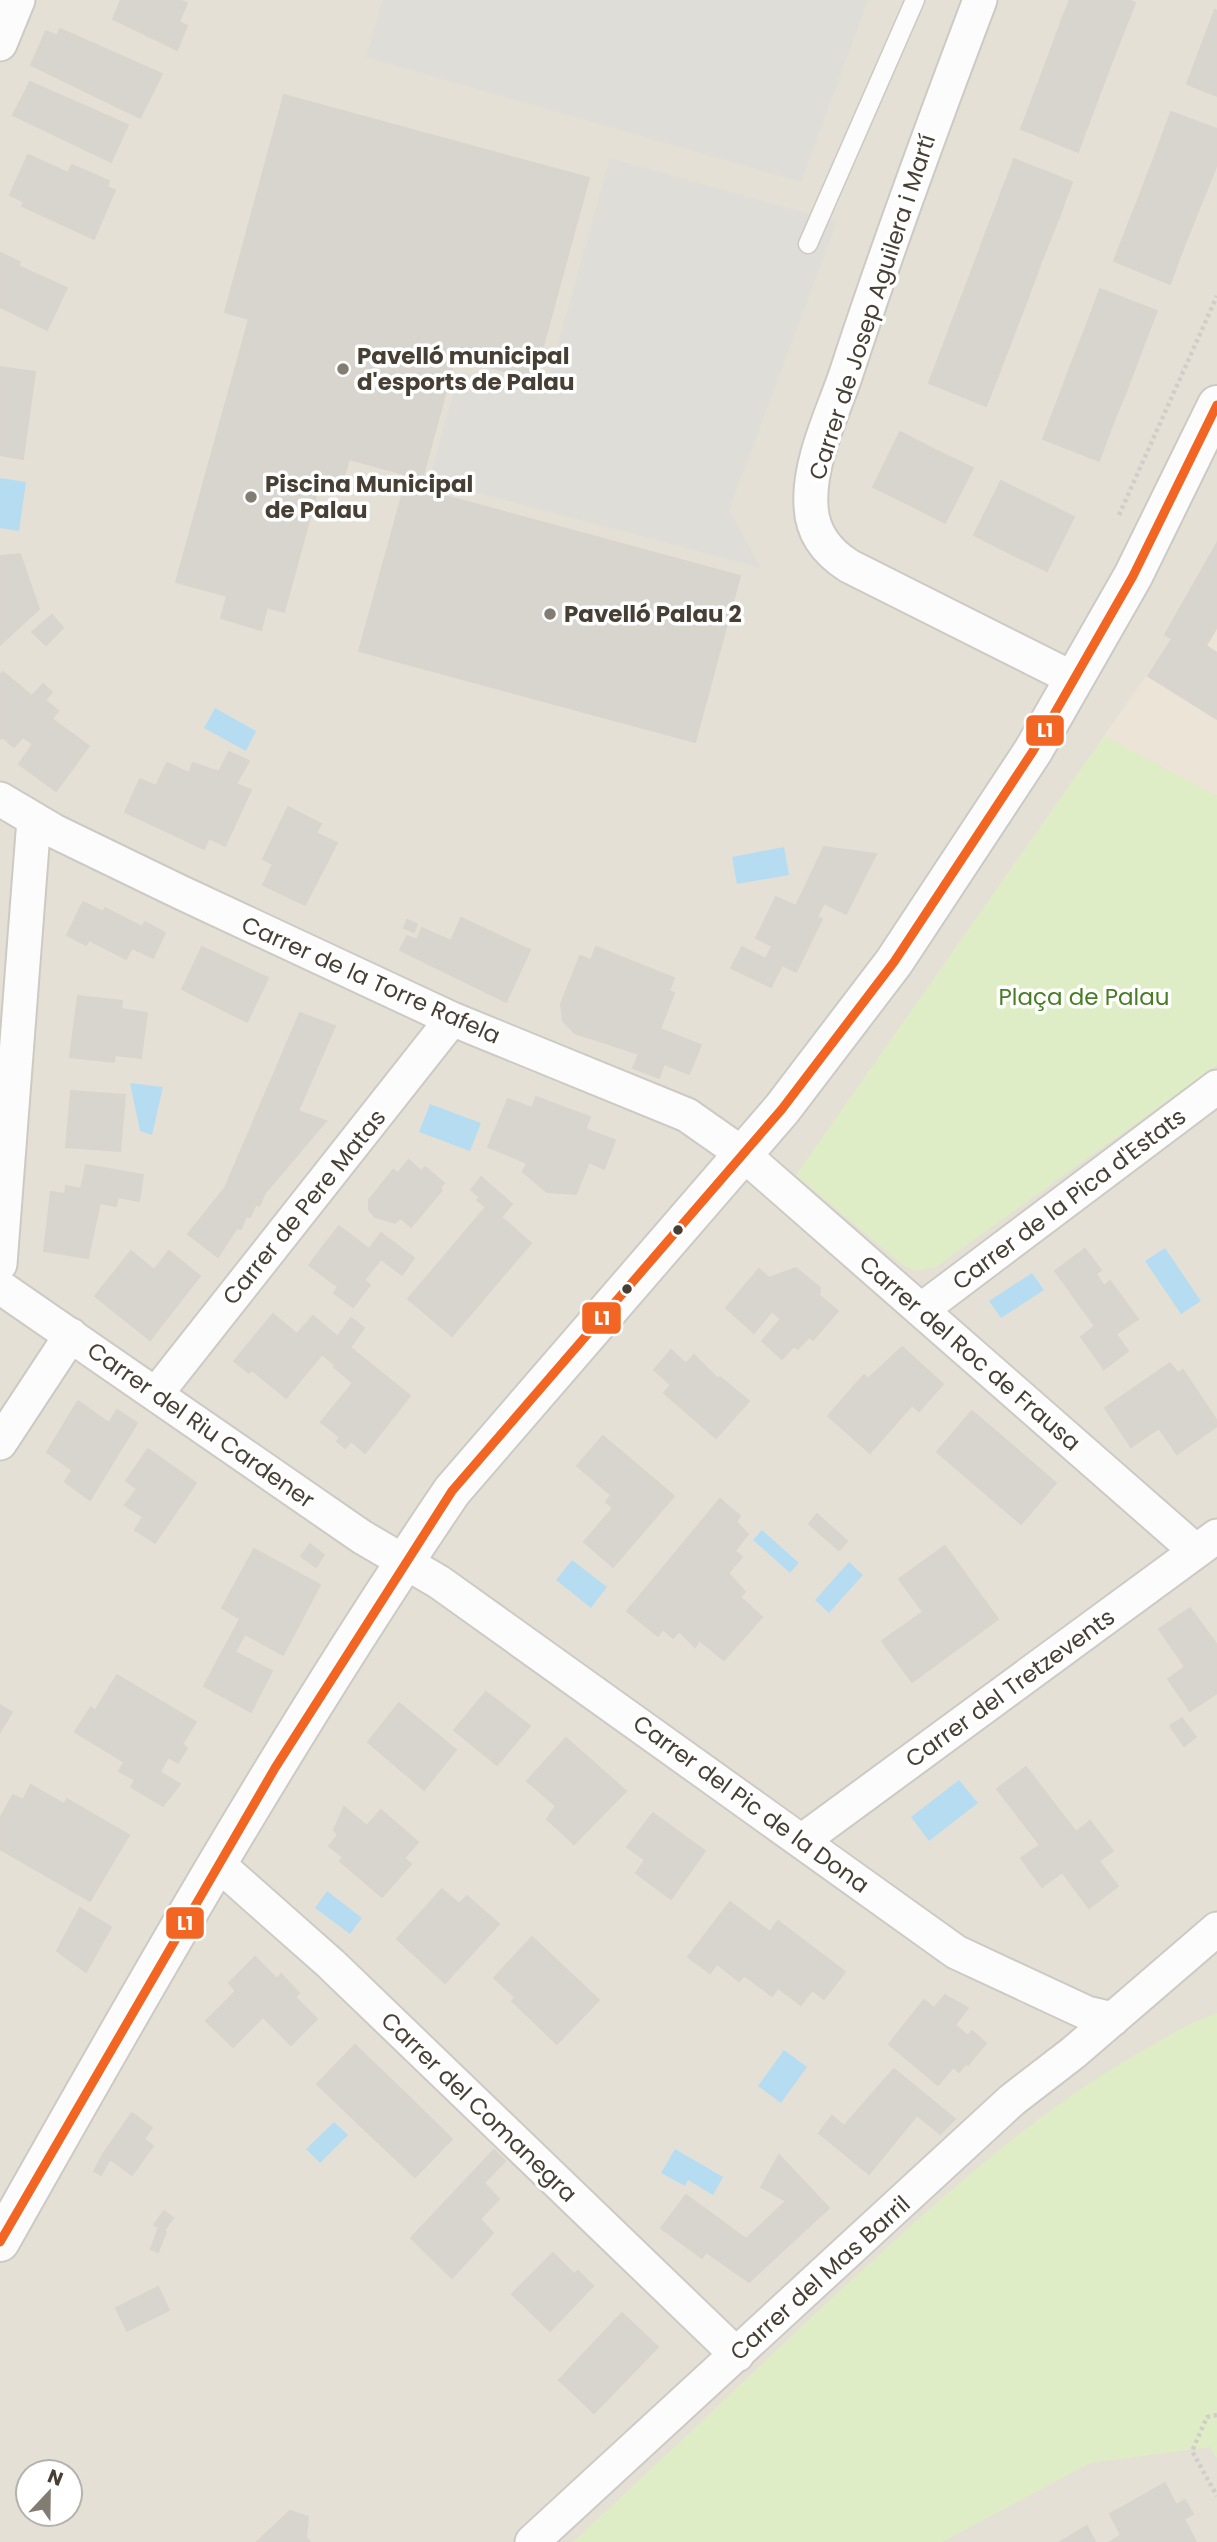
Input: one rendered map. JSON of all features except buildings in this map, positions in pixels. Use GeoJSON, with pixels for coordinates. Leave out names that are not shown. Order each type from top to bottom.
{"type":"FeatureCollection","features":[{"type":"Feature","properties":{"kind":"street"},"geometry":{"type":"LineString","coordinates":[[0,44],[18,0]]}},
{"type":"Feature","properties":{"kind":"street","name":"Carrer de Josep Aguilera i Martí"},"geometry":{"type":"LineString","coordinates":[[980,0],[873,292],[818,459],[811,507],[821,540],[830,554],[1074,679]]}},
{"type":"Feature","properties":{"kind":"street"},"geometry":{"type":"LineString","coordinates":[[0,2242],[285,1750],[404,1561],[452,1491],[744,1155],[894,962],[1033,751],[1133,576],[1217,405]]}},
{"type":"Feature","properties":{"kind":"street","name":"Carrer de la Torre Rafela"},"geometry":{"type":"LineString","coordinates":[[0,799],[34,819],[180,892],[452,1019],[687,1115],[744,1155]]}},
{"type":"Feature","properties":{"kind":"street"},"geometry":{"type":"LineString","coordinates":[[0,1264],[34,819]]}},
{"type":"Feature","properties":{"kind":"street","name":"Carrer de Pere Matas"},"geometry":{"type":"LineString","coordinates":[[156,1395],[452,1019]]}},
{"type":"Feature","properties":{"kind":"street","name":"Carrer de la Pica d'Estats"},"geometry":{"type":"LineString","coordinates":[[922,1310],[1217,1087]]}},
{"type":"Feature","properties":{"kind":"street","name":"Carrer del Roc de Frausa"},"geometry":{"type":"LineString","coordinates":[[744,1155],[922,1310],[1207,1543]]}},
{"type":"Feature","properties":{"kind":"street","name":"Carrer del Riu Cardener"},"geometry":{"type":"LineString","coordinates":[[0,1287],[362,1537],[404,1561]]}},
{"type":"Feature","properties":{"kind":"street"},"geometry":{"type":"LineString","coordinates":[[0,1443],[71,1335]]}},
{"type":"Feature","properties":{"kind":"street","name":"Carrer del Tretzevents"},"geometry":{"type":"LineString","coordinates":[[803,1840],[1207,1543]]}},
{"type":"Feature","properties":{"kind":"street","name":"Carrer del Pic de la Dona"},"geometry":{"type":"LineString","coordinates":[[404,1561],[803,1840],[956,1952],[1087,2013],[1113,2019]]}},
{"type":"Feature","properties":{"kind":"street","name":"Carrer del Comanegra"},"geometry":{"type":"LineString","coordinates":[[218,1864],[331,1964],[737,2355]]}},
{"type":"Feature","properties":{"kind":"street","name":"Carrer del Mas Barril"},"geometry":{"type":"LineString","coordinates":[[532,2542],[1012,2100],[1211,1940]]}},
{"type":"Feature","properties":{"kind":"lane"},"geometry":{"type":"LineString","coordinates":[[807,243],[915,0]]}},
{"type":"Feature","properties":{"kind":"path"},"geometry":{"type":"LineString","coordinates":[[1114,524],[1217,296]]}},
{"type":"Feature","properties":{"kind":"path"},"geometry":{"type":"LineString","coordinates":[[1217,2415],[1207,2417],[1192,2451],[1217,2496]]}},
{"type":"Feature","properties":{"kind":"shaded area"},"geometry":{"type":"Polygon","coordinates":[[[0,0],[1217,0],[1217,2542],[0,2542],[0,0]]]}},
{"type":"Feature","properties":{"kind":"shaded area"},"geometry":{"type":"Polygon","coordinates":[[[383,0],[868,0],[801,182],[366,57],[383,0]]]}},
{"type":"Feature","properties":{"kind":"shaded area"},"geometry":{"type":"Polygon","coordinates":[[[610,158],[837,222],[729,510],[761,568],[429,480],[459,372],[544,394],[610,158]]]}},
{"type":"Feature","properties":{"kind":"shaded area"},"geometry":{"type":"Polygon","coordinates":[[[1217,543],[1217,796],[1104,736],[1171,640],[1165,635],[1217,543]]]}},
{"type":"Feature","properties":{"kind":"green space","name":"Plaça de Palau"},"geometry":{"type":"Polygon","coordinates":[[[1104,736],[1217,796],[1217,1065],[936,1267],[915,1271],[903,1265],[796,1175],[1104,736]]]}},
{"type":"Feature","properties":{"kind":"green space"},"geometry":{"type":"Polygon","coordinates":[[[1217,2013],[1217,2459],[1210,2447],[1090,2463],[942,2542],[573,2542],[864,2268],[990,2157],[1048,2112],[1110,2070],[1178,2030],[1217,2013]]]}},
{"type":"Feature","properties":{"kind":"water"},"geometry":{"type":"Polygon","coordinates":[[[0,478],[26,482],[19,531],[0,528],[0,478]]]}},
{"type":"Feature","properties":{"kind":"water"},"geometry":{"type":"Polygon","coordinates":[[[215,708],[256,731],[246,751],[204,728],[215,708]]]}},
{"type":"Feature","properties":{"kind":"water"},"geometry":{"type":"Polygon","coordinates":[[[784,847],[789,875],[737,884],[732,857],[784,847]]]}},
{"type":"Feature","properties":{"kind":"water"},"geometry":{"type":"Polygon","coordinates":[[[130,1083],[163,1087],[152,1135],[140,1131],[130,1083]]]}},
{"type":"Feature","properties":{"kind":"water"},"geometry":{"type":"Polygon","coordinates":[[[430,1104],[481,1123],[470,1151],[419,1132],[430,1104]]]}},
{"type":"Feature","properties":{"kind":"water"},"geometry":{"type":"Polygon","coordinates":[[[1165,1248],[1201,1301],[1181,1314],[1145,1261],[1165,1248]]]}},
{"type":"Feature","properties":{"kind":"water"},"geometry":{"type":"Polygon","coordinates":[[[1032,1273],[1044,1290],[1001,1318],[989,1301],[1032,1273]]]}},
{"type":"Feature","properties":{"kind":"water"},"geometry":{"type":"Polygon","coordinates":[[[762,1530],[799,1563],[790,1573],[753,1540],[762,1530]]]}},
{"type":"Feature","properties":{"kind":"water"},"geometry":{"type":"Polygon","coordinates":[[[572,1560],[607,1587],[591,1608],[556,1580],[572,1560]]]}},
{"type":"Feature","properties":{"kind":"water"},"geometry":{"type":"Polygon","coordinates":[[[849,1562],[863,1575],[829,1613],[815,1600],[849,1562]]]}},
{"type":"Feature","properties":{"kind":"water"},"geometry":{"type":"Polygon","coordinates":[[[959,1780],[978,1803],[929,1841],[911,1817],[959,1780]]]}},
{"type":"Feature","properties":{"kind":"water"},"geometry":{"type":"Polygon","coordinates":[[[327,1891],[362,1918],[350,1934],[315,1908],[327,1891]]]}},
{"type":"Feature","properties":{"kind":"water"},"geometry":{"type":"Polygon","coordinates":[[[784,2050],[807,2067],[781,2103],[758,2086],[784,2050]]]}},
{"type":"Feature","properties":{"kind":"water"},"geometry":{"type":"Polygon","coordinates":[[[334,2122],[348,2135],[320,2163],[306,2149],[334,2122]]]}},
{"type":"Feature","properties":{"kind":"water"},"geometry":{"type":"Polygon","coordinates":[[[675,2149],[723,2177],[713,2195],[688,2180],[685,2186],[661,2173],[675,2149]]]}},
{"type":"Feature","properties":{"kind":"transit line","name":"L1"},"geometry":{"type":"LineString","coordinates":[[0,2242],[275,1768],[452,1491],[782,1109],[894,962],[1033,751],[1133,576],[1217,405]]}},
{"type":"Feature","properties":{"kind":"place","name":"Pavelló municipal d'esports de Palau"},"geometry":{"type":"Point","coordinates":[343,369]}},
{"type":"Feature","properties":{"kind":"place","name":"Piscina Municipal de Palau"},"geometry":{"type":"Point","coordinates":[251,497]}},
{"type":"Feature","properties":{"kind":"place","name":"Pavelló Palau 2"},"geometry":{"type":"Point","coordinates":[550,614]}}]}
